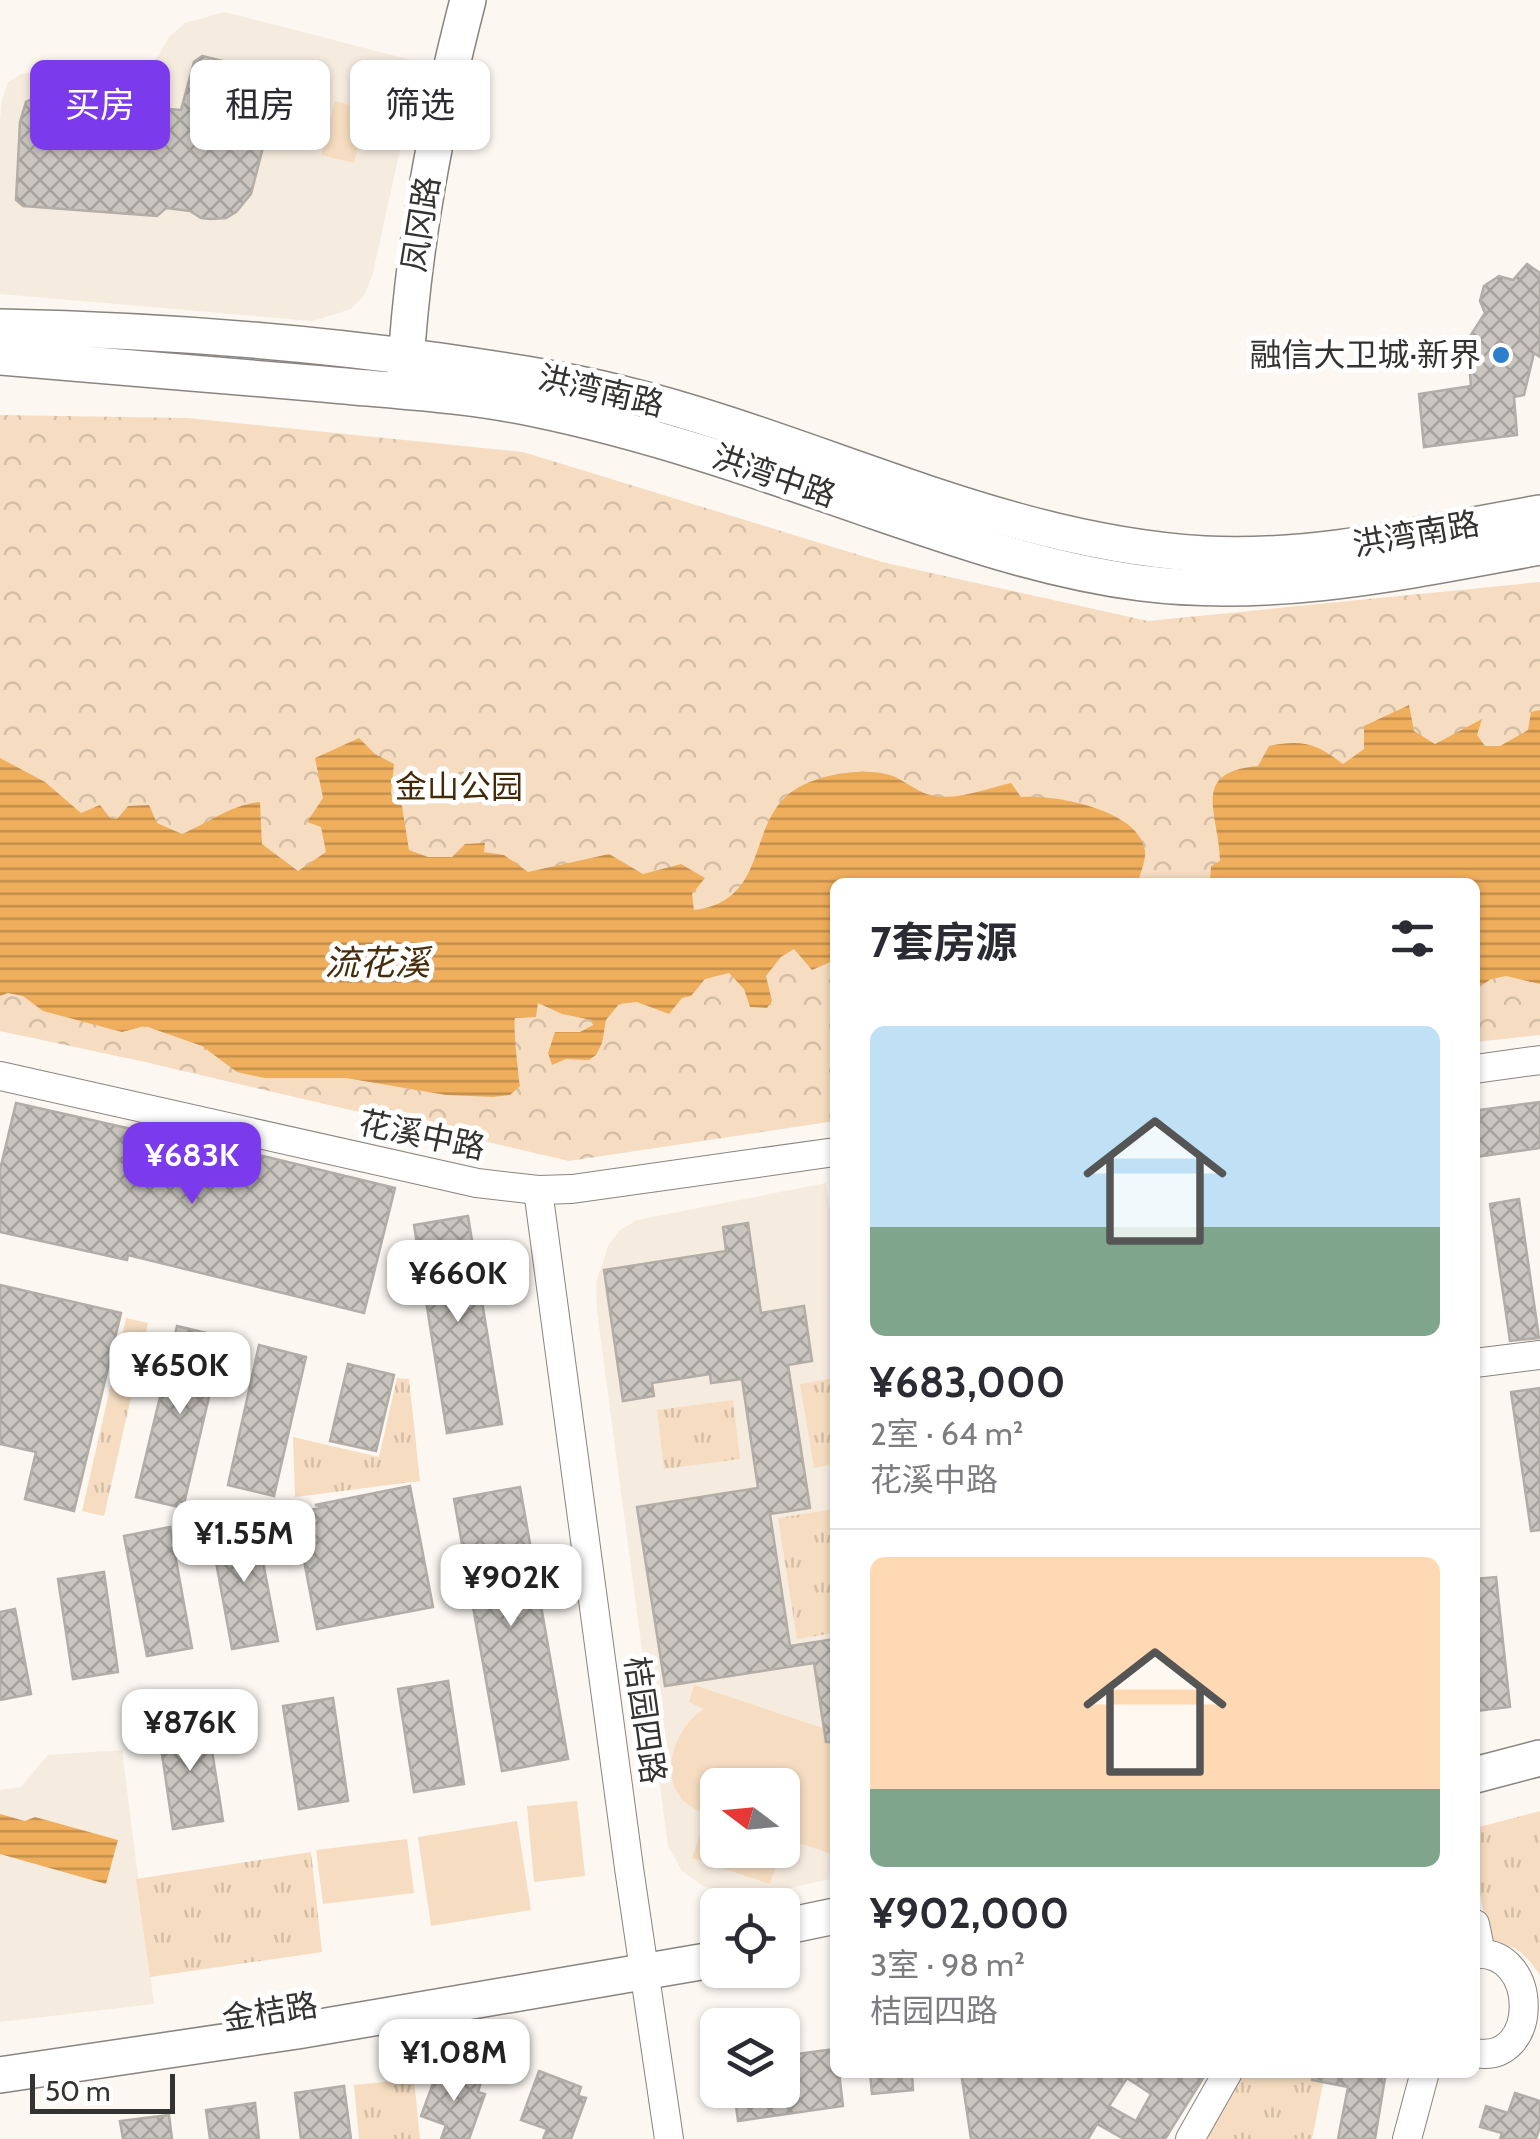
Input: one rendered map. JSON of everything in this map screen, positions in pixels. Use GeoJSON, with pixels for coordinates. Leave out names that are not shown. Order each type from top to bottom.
{"type":"FeatureCollection","features":[{"type":"Feature","properties":{"kind":"main road","name":"凤冈路"},"geometry":{"type":"LineString","coordinates":[[404,392],[411,280],[420,214],[468,0]]}},
{"type":"Feature","properties":{"kind":"main road","name":"洪湾南路"},"geometry":{"type":"LineString","coordinates":[[0,327],[258,339],[538,375],[702,416],[1003,518],[1116,544],[1206,554],[1307,552],[1540,512]]}},
{"type":"Feature","properties":{"kind":"main road","name":"洪湾中路"},"geometry":{"type":"LineString","coordinates":[[0,358],[404,392],[530,408],[663,439],[1010,556],[1144,584],[1288,587],[1540,547]]}},
{"type":"Feature","properties":{"kind":"main road"},"geometry":{"type":"LineString","coordinates":[[1480,1774],[1540,1758]]}},
{"type":"Feature","properties":{"kind":"main road"},"geometry":{"type":"LineString","coordinates":[[1480,1795],[1540,1782]]}},
{"type":"Feature","properties":{"kind":"main road"},"geometry":{"type":"LineString","coordinates":[[800,1923],[830,1917]]}},
{"type":"Feature","properties":{"kind":"main road"},"geometry":{"type":"LineString","coordinates":[[800,1943],[830,1937]]}},
{"type":"Feature","properties":{"kind":"main road","name":"金桔路"},"geometry":{"type":"LineString","coordinates":[[0,2053],[643,1963],[700,1946]]}},
{"type":"Feature","properties":{"kind":"main road"},"geometry":{"type":"LineString","coordinates":[[0,2076],[297,2031],[643,1963],[700,1960]]}},
{"type":"Feature","properties":{"kind":"street"},"geometry":{"type":"LineString","coordinates":[[1480,1068],[1540,1060]]}},
{"type":"Feature","properties":{"kind":"street","name":"花溪中路"},"geometry":{"type":"LineString","coordinates":[[0,1076],[456,1179],[538,1190],[830,1153]]}},
{"type":"Feature","properties":{"kind":"street","name":"桔园四路"},"geometry":{"type":"LineString","coordinates":[[538,1190],[670,2139]]}},
{"type":"Feature","properties":{"kind":"street"},"geometry":{"type":"LineString","coordinates":[[1480,1362],[1540,1355]]}},
{"type":"Feature","properties":{"kind":"street"},"geometry":{"type":"LineString","coordinates":[[1480,1953],[1507,1958],[1520,1968],[1534,1998],[1530,2043],[1480,2053]]}},
{"type":"Feature","properties":{"kind":"street"},"geometry":{"type":"LineString","coordinates":[[1190,2139],[1225,2078]]}},
{"type":"Feature","properties":{"kind":"street"},"geometry":{"type":"LineString","coordinates":[[1407,2139],[1423,2078]]}},
{"type":"Feature","properties":{"kind":"shaded area"},"geometry":{"type":"Polygon","coordinates":[[[225,12],[411,60],[350,60],[350,150],[400,150],[373,273],[365,294],[351,309],[313,321],[0,294],[0,120],[8,82],[30,73],[30,150],[170,150],[170,60],[154,60],[169,37],[185,23],[225,12]]]}},
{"type":"Feature","properties":{"kind":"shaded area"},"geometry":{"type":"Polygon","coordinates":[[[826,1183],[830,1209],[830,1879],[789,1888],[710,1888],[682,1871],[668,1846],[597,1311],[596,1283],[609,1244],[620,1230],[637,1220],[826,1183]]]}},
{"type":"Feature","properties":{"kind":"shaded area"},"geometry":{"type":"Polygon","coordinates":[[[122,1750],[154,2004],[0,2022],[0,1790],[21,1787],[48,1755],[122,1750]]]}},
{"type":"Feature","properties":{"kind":"green space"},"geometry":{"type":"Polygon","coordinates":[[[335,101],[350,105],[350,150],[357,150],[354,163],[321,155],[322,150],[330,150],[330,120],[335,101]]]}},
{"type":"Feature","properties":{"kind":"green space","name":"金山公园"},"geometry":{"type":"Polygon","coordinates":[[[0,415],[187,418],[523,452],[882,562],[1148,621],[1540,582],[1540,1035],[1480,1041],[1480,878],[830,878],[830,1122],[569,1161],[0,1031],[0,415]]]}},
{"type":"Feature","properties":{"kind":"green space"},"geometry":{"type":"Polygon","coordinates":[[[126,1318],[148,1323],[104,1516],[82,1511],[126,1318]]]}},
{"type":"Feature","properties":{"kind":"green space"},"geometry":{"type":"Polygon","coordinates":[[[397,1378],[409,1379],[420,1481],[295,1497],[293,1437],[379,1457],[397,1378]]]}},
{"type":"Feature","properties":{"kind":"green space"},"geometry":{"type":"Polygon","coordinates":[[[830,1379],[830,1465],[814,1468],[800,1384],[830,1379]]]}},
{"type":"Feature","properties":{"kind":"green space"},"geometry":{"type":"Polygon","coordinates":[[[733,1400],[740,1459],[664,1469],[657,1410],[733,1400]]]}},
{"type":"Feature","properties":{"kind":"green space"},"geometry":{"type":"Polygon","coordinates":[[[830,1510],[830,1634],[797,1639],[778,1518],[830,1510]]]}},
{"type":"Feature","properties":{"kind":"green space"},"geometry":{"type":"Polygon","coordinates":[[[694,1685],[830,1730],[830,1853],[800,1844],[800,1768],[700,1768],[700,1811],[682,1799],[674,1786],[672,1758],[684,1729],[704,1709],[689,1702],[694,1685]]]}},
{"type":"Feature","properties":{"kind":"green space"},"geometry":{"type":"Polygon","coordinates":[[[577,1801],[585,1876],[534,1882],[527,1806],[577,1801]]]}},
{"type":"Feature","properties":{"kind":"green space"},"geometry":{"type":"Polygon","coordinates":[[[1540,1811],[1540,1975],[1519,1951],[1489,1943],[1480,1893],[1480,1827],[1540,1811]]]}},
{"type":"Feature","properties":{"kind":"green space"},"geometry":{"type":"Polygon","coordinates":[[[517,1821],[531,1910],[431,1926],[418,1837],[517,1821]]]}},
{"type":"Feature","properties":{"kind":"green space"},"geometry":{"type":"Polygon","coordinates":[[[700,1835],[700,1861],[692,1858],[700,1835]]]}},
{"type":"Feature","properties":{"kind":"green space"},"geometry":{"type":"Polygon","coordinates":[[[407,1839],[414,1893],[323,1904],[316,1850],[407,1839]]]}},
{"type":"Feature","properties":{"kind":"green space"},"geometry":{"type":"Polygon","coordinates":[[[311,1852],[322,1952],[150,1977],[136,1879],[311,1852]]]}},
{"type":"Feature","properties":{"kind":"green space"},"geometry":{"type":"Polygon","coordinates":[[[722,1868],[775,1868],[770,1884],[722,1868]]]}},
{"type":"Feature","properties":{"kind":"green space"},"geometry":{"type":"Polygon","coordinates":[[[1235,2078],[1324,2078],[1312,2139],[1195,2139],[1235,2078]]]}},
{"type":"Feature","properties":{"kind":"green space"},"geometry":{"type":"Polygon","coordinates":[[[414,2079],[420,2139],[359,2139],[354,2085],[414,2079]]]}},
{"type":"Feature","properties":{"kind":"water"},"geometry":{"type":"Polygon","coordinates":[[[1409,705],[1414,731],[1435,744],[1482,719],[1477,735],[1485,746],[1500,746],[1528,730],[1531,712],[1540,710],[1540,984],[1506,976],[1480,987],[1480,878],[1210,878],[1211,866],[1220,861],[1213,798],[1215,786],[1223,777],[1258,766],[1269,746],[1281,744],[1309,745],[1343,764],[1364,749],[1364,726],[1409,705]]]}},
{"type":"Feature","properties":{"kind":"water","name":"流花溪"},"geometry":{"type":"Polygon","coordinates":[[[359,738],[375,754],[394,764],[391,794],[402,806],[409,850],[428,857],[452,857],[465,844],[485,843],[484,852],[504,855],[528,872],[609,854],[643,874],[681,864],[705,878],[692,894],[694,910],[719,903],[737,890],[784,798],[812,781],[848,773],[883,773],[924,793],[944,797],[1011,783],[1021,797],[1053,798],[1093,807],[1128,824],[1140,836],[1145,859],[1139,878],[830,878],[830,962],[812,970],[794,949],[781,957],[766,976],[772,1001],[767,1008],[750,1007],[744,989],[729,973],[705,979],[669,1014],[637,1002],[619,1004],[606,1020],[596,1055],[589,1060],[566,1059],[552,1065],[548,1053],[555,1032],[580,1032],[593,1025],[592,1020],[562,1014],[538,1003],[536,1017],[515,1018],[520,1086],[510,1095],[446,1095],[346,1078],[264,1078],[237,1072],[202,1046],[145,1026],[122,1032],[43,1011],[23,996],[0,996],[0,758],[45,782],[81,813],[100,805],[110,818],[117,819],[128,806],[149,805],[157,823],[182,834],[230,810],[260,802],[262,844],[298,871],[326,852],[321,827],[307,822],[323,798],[315,758],[359,738]]]}},
{"type":"Feature","properties":{"kind":"water"},"geometry":{"type":"Polygon","coordinates":[[[0,1814],[25,1821],[35,1817],[118,1840],[106,1884],[0,1854],[0,1814]]]}},
{"type":"Feature","properties":{"kind":"building"},"geometry":{"type":"Polygon","coordinates":[[[190,77],[190,150],[262,150],[251,194],[226,218],[201,218],[190,211],[166,208],[157,216],[23,206],[16,200],[20,122],[26,102],[30,100],[30,150],[170,150],[170,109],[181,110],[190,77]]]}},
{"type":"Feature","properties":{"kind":"building","name":"融信大卫城·新界"},"geometry":{"type":"Polygon","coordinates":[[[1527,264],[1540,273],[1540,357],[1534,353],[1524,395],[1514,397],[1517,435],[1424,447],[1419,394],[1471,386],[1467,341],[1485,313],[1480,301],[1484,286],[1499,276],[1513,280],[1527,264]]]}},
{"type":"Feature","properties":{"kind":"building"},"geometry":{"type":"Polygon","coordinates":[[[1540,1102],[1540,1148],[1480,1156],[1480,1110],[1540,1102]]]}},
{"type":"Feature","properties":{"kind":"building"},"geometry":{"type":"Polygon","coordinates":[[[16,1103],[176,1139],[177,1135],[395,1188],[364,1313],[128,1255],[127,1260],[0,1232],[0,1170],[16,1103]]]}},
{"type":"Feature","properties":{"kind":"building"},"geometry":{"type":"Polygon","coordinates":[[[1519,1199],[1539,1338],[1510,1341],[1490,1204],[1519,1199]]]}},
{"type":"Feature","properties":{"kind":"building"},"geometry":{"type":"Polygon","coordinates":[[[468,1216],[502,1424],[447,1433],[414,1225],[468,1216]]]}},
{"type":"Feature","properties":{"kind":"building"},"geometry":{"type":"Polygon","coordinates":[[[748,1223],[761,1313],[804,1306],[812,1361],[788,1365],[810,1508],[770,1514],[790,1646],[830,1640],[830,1742],[826,1742],[814,1663],[665,1686],[637,1507],[758,1488],[742,1379],[711,1383],[710,1374],[652,1383],[654,1396],[623,1401],[604,1270],[726,1251],[723,1227],[748,1223]]]}},
{"type":"Feature","properties":{"kind":"building"},"geometry":{"type":"Polygon","coordinates":[[[0,1285],[121,1313],[74,1511],[25,1499],[36,1452],[0,1444],[0,1285]]]}},
{"type":"Feature","properties":{"kind":"building"},"geometry":{"type":"Polygon","coordinates":[[[177,1326],[223,1337],[183,1508],[136,1497],[177,1326]]]}},
{"type":"Feature","properties":{"kind":"building"},"geometry":{"type":"Polygon","coordinates":[[[259,1345],[306,1357],[274,1496],[228,1485],[259,1345]]]}},
{"type":"Feature","properties":{"kind":"building"},"geometry":{"type":"Polygon","coordinates":[[[348,1364],[394,1375],[376,1451],[330,1441],[348,1364]]]}},
{"type":"Feature","properties":{"kind":"building"},"geometry":{"type":"Polygon","coordinates":[[[1540,1388],[1540,1530],[1531,1531],[1511,1392],[1540,1388]]]}},
{"type":"Feature","properties":{"kind":"building"},"geometry":{"type":"Polygon","coordinates":[[[410,1486],[433,1607],[317,1629],[295,1513],[325,1507],[315,1505],[410,1486]]]}},
{"type":"Feature","properties":{"kind":"building"},"geometry":{"type":"Polygon","coordinates":[[[520,1487],[568,1759],[502,1771],[454,1499],[520,1487]]]}},
{"type":"Feature","properties":{"kind":"building"},"geometry":{"type":"Polygon","coordinates":[[[255,1520],[278,1641],[232,1649],[210,1529],[255,1520]]]}},
{"type":"Feature","properties":{"kind":"building"},"geometry":{"type":"Polygon","coordinates":[[[170,1527],[192,1648],[147,1656],[124,1536],[170,1527]]]}},
{"type":"Feature","properties":{"kind":"building"},"geometry":{"type":"Polygon","coordinates":[[[104,1572],[118,1672],[73,1679],[58,1579],[104,1572]]]}},
{"type":"Feature","properties":{"kind":"building"},"geometry":{"type":"Polygon","coordinates":[[[1496,1577],[1510,1707],[1480,1710],[1480,1579],[1496,1577]]]}},
{"type":"Feature","properties":{"kind":"building"},"geometry":{"type":"Polygon","coordinates":[[[15,1609],[31,1694],[0,1700],[0,1612],[15,1609]]]}},
{"type":"Feature","properties":{"kind":"building"},"geometry":{"type":"Polygon","coordinates":[[[448,1681],[464,1784],[414,1792],[398,1689],[448,1681]]]}},
{"type":"Feature","properties":{"kind":"building"},"geometry":{"type":"Polygon","coordinates":[[[333,1698],[348,1801],[299,1809],[283,1706],[333,1698]]]}},
{"type":"Feature","properties":{"kind":"building"},"geometry":{"type":"Polygon","coordinates":[[[207,1719],[223,1821],[173,1829],[158,1727],[207,1719]]]}},
{"type":"Feature","properties":{"kind":"building"},"geometry":{"type":"Polygon","coordinates":[[[830,2050],[830,2078],[840,2078],[843,2106],[738,2121],[736,2108],[800,2108],[800,2054],[830,2050]]]}},
{"type":"Feature","properties":{"kind":"building"},"geometry":{"type":"Polygon","coordinates":[[[439,2067],[481,2082],[478,2092],[485,2094],[469,2139],[441,2139],[446,2125],[421,2116],[439,2067]]]}},
{"type":"Feature","properties":{"kind":"building"},"geometry":{"type":"Polygon","coordinates":[[[539,2071],[581,2087],[578,2096],[586,2098],[571,2139],[543,2139],[547,2129],[521,2120],[539,2071]]]}},
{"type":"Feature","properties":{"kind":"building"},"geometry":{"type":"Polygon","coordinates":[[[871,2078],[912,2078],[913,2090],[872,2094],[871,2078]]]}},
{"type":"Feature","properties":{"kind":"building"},"geometry":{"type":"Polygon","coordinates":[[[962,2078],[1127,2078],[1203,2078],[1165,2139],[1124,2139],[1097,2124],[1088,2139],[971,2139],[962,2078]],[[1127,2078],[1109,2106],[1136,2121],[1151,2094],[1127,2078]]]}},
{"type":"Feature","properties":{"kind":"building"},"geometry":{"type":"Polygon","coordinates":[[[1385,2078],[1375,2139],[1338,2139],[1348,2087],[1312,2080],[1385,2078]]]}},
{"type":"Feature","properties":{"kind":"building"},"geometry":{"type":"Polygon","coordinates":[[[344,2086],[351,2139],[301,2139],[295,2093],[344,2086]]]}},
{"type":"Feature","properties":{"kind":"building"},"geometry":{"type":"Polygon","coordinates":[[[1515,2093],[1540,2101],[1536,2139],[1500,2139],[1502,2133],[1480,2127],[1486,2106],[1508,2113],[1515,2093]]]}},
{"type":"Feature","properties":{"kind":"building"},"geometry":{"type":"Polygon","coordinates":[[[255,2103],[259,2139],[210,2139],[206,2110],[255,2103]]]}},
{"type":"Feature","properties":{"kind":"building"},"geometry":{"type":"Polygon","coordinates":[[[169,2115],[172,2139],[123,2139],[120,2121],[169,2115]]]}},
{"type":"Feature","properties":{"kind":"place","name":"融信大卫城·新界"},"geometry":{"type":"Point","coordinates":[1501,355]}}]}
